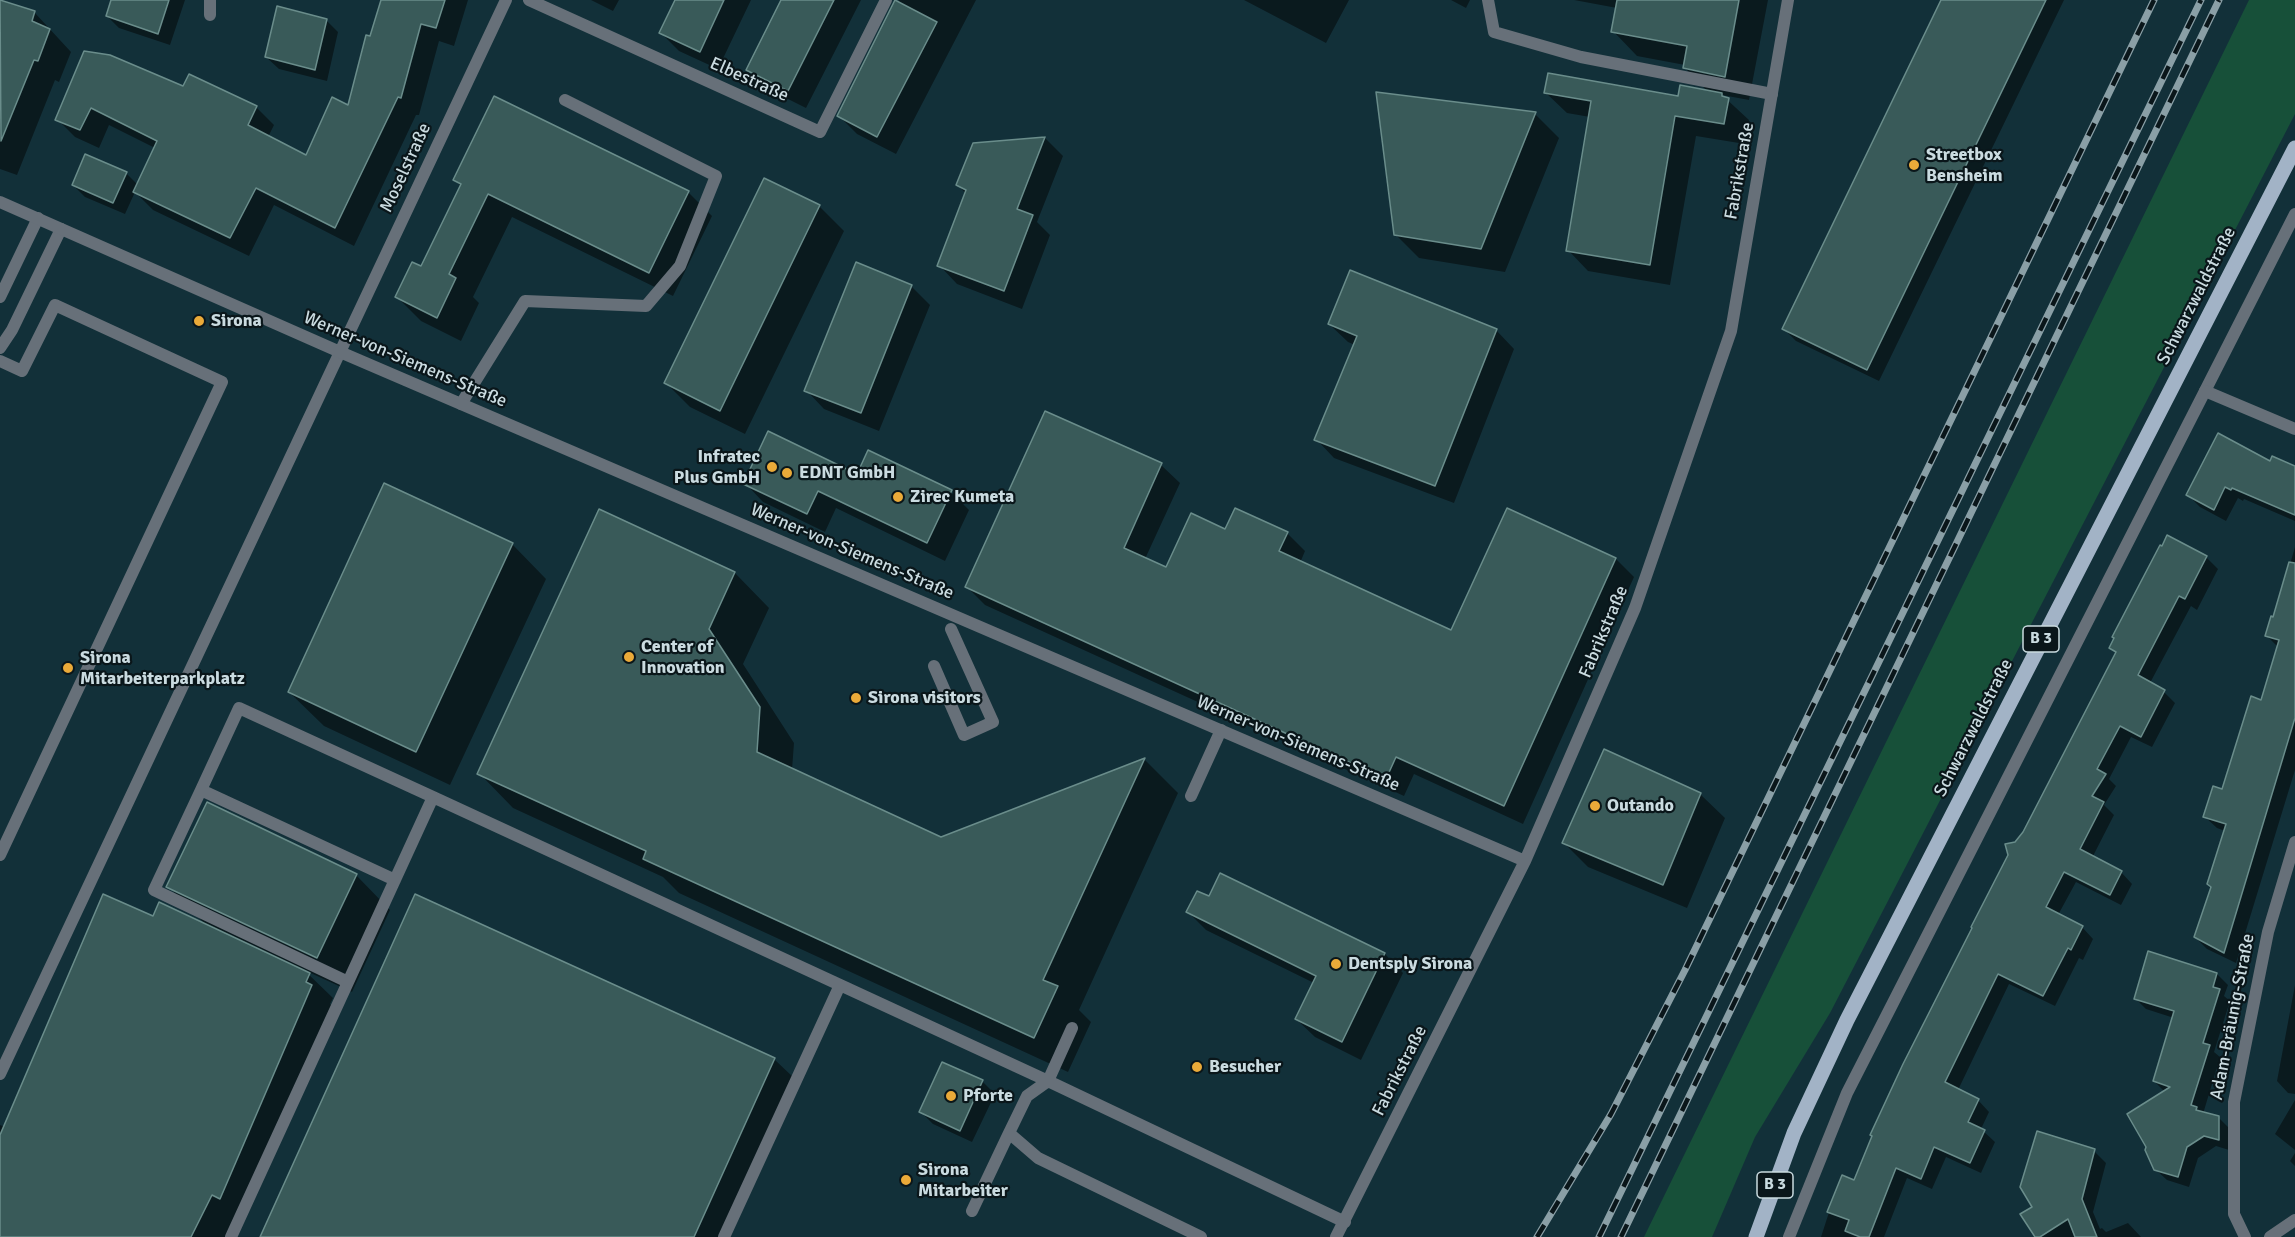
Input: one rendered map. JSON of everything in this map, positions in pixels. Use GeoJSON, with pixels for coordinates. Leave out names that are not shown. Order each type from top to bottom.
{"type":"FeatureCollection","features":[{"type":"Feature","properties":{"kind":"main road","name":"Schwarzwaldstraße"},"geometry":{"type":"LineString","coordinates":[[1756,1237],[1794,1133],[1847,1020],[2295,148]]}},
{"type":"Feature","properties":{"kind":"street"},"geometry":{"type":"LineString","coordinates":[[210,0],[210,15]]}},
{"type":"Feature","properties":{"kind":"street","name":"Moselstraße"},"geometry":{"type":"LineString","coordinates":[[0,1074],[506,0]]}},
{"type":"Feature","properties":{"kind":"street","name":"Elbestraße"},"geometry":{"type":"LineString","coordinates":[[529,0],[820,132],[886,0]]}},
{"type":"Feature","properties":{"kind":"street"},"geometry":{"type":"LineString","coordinates":[[1488,0],[1494,32],[1581,57],[1772,94]]}},
{"type":"Feature","properties":{"kind":"street","name":"Fabrikstraße"},"geometry":{"type":"LineString","coordinates":[[1336,1237],[1525,861],[1635,608],[1731,331],[1788,0]]}},
{"type":"Feature","properties":{"kind":"street"},"geometry":{"type":"LineString","coordinates":[[461,404],[525,301],[646,306],[680,266],[716,176],[565,100]]}},
{"type":"Feature","properties":{"kind":"street","name":"Werner-von-Siemens-Straße"},"geometry":{"type":"LineString","coordinates":[[0,202],[340,352],[1525,861]]}},
{"type":"Feature","properties":{"kind":"street"},"geometry":{"type":"LineString","coordinates":[[1789,1237],[1847,1094],[2295,214]]}},
{"type":"Feature","properties":{"kind":"street"},"geometry":{"type":"LineString","coordinates":[[0,297],[38,219]]}},
{"type":"Feature","properties":{"kind":"street"},"geometry":{"type":"LineString","coordinates":[[0,348],[12,330],[61,229]]}},
{"type":"Feature","properties":{"kind":"street"},"geometry":{"type":"LineString","coordinates":[[0,361],[22,371],[55,305],[222,382],[0,855]]}},
{"type":"Feature","properties":{"kind":"street"},"geometry":{"type":"LineString","coordinates":[[2205,391],[2295,429]]}},
{"type":"Feature","properties":{"kind":"street"},"geometry":{"type":"LineString","coordinates":[[934,666],[964,735],[993,722],[951,629]]}},
{"type":"Feature","properties":{"kind":"street"},"geometry":{"type":"LineString","coordinates":[[348,982],[154,890],[239,708],[1048,1081],[1345,1222]]}},
{"type":"Feature","properties":{"kind":"street"},"geometry":{"type":"LineString","coordinates":[[1191,796],[1221,730]]}},
{"type":"Feature","properties":{"kind":"street"},"geometry":{"type":"LineString","coordinates":[[201,790],[395,880]]}},
{"type":"Feature","properties":{"kind":"street"},"geometry":{"type":"LineString","coordinates":[[231,1237],[433,797]]}},
{"type":"Feature","properties":{"kind":"street","name":"Adam-Bräunig-Straße"},"geometry":{"type":"LineString","coordinates":[[2245,1237],[2234,1214],[2234,1102],[2268,932],[2295,842]]}},
{"type":"Feature","properties":{"kind":"street"},"geometry":{"type":"LineString","coordinates":[[724,1237],[840,985]]}},
{"type":"Feature","properties":{"kind":"street"},"geometry":{"type":"LineString","coordinates":[[972,1211],[1027,1096],[1048,1081],[1072,1028]]}},
{"type":"Feature","properties":{"kind":"street"},"geometry":{"type":"LineString","coordinates":[[1009,1133],[1038,1158],[1201,1237]]}},
{"type":"Feature","properties":{"kind":"street"},"geometry":{"type":"LineString","coordinates":[[2270,1237],[2295,1220]]}},
{"type":"Feature","properties":{"kind":"green space"},"geometry":{"type":"Polygon","coordinates":[[[2249,0],[2295,0],[2295,114],[1830,1013],[1755,1137],[1712,1237],[1644,1237],[2249,0]]]}},
{"type":"Feature","properties":{"kind":"building"},"geometry":{"type":"Polygon","coordinates":[[[0,0],[35,11],[32,21],[50,29],[38,61],[34,60],[1,141],[0,0]]]}},
{"type":"Feature","properties":{"kind":"building"},"geometry":{"type":"Polygon","coordinates":[[[111,0],[169,0],[158,34],[106,16],[111,0]]]}},
{"type":"Feature","properties":{"kind":"building"},"geometry":{"type":"Polygon","coordinates":[[[381,0],[445,0],[436,28],[421,24],[401,98],[398,97],[335,228],[256,188],[230,238],[133,192],[157,141],[91,108],[80,130],[55,120],[84,51],[110,55],[183,86],[189,74],[257,106],[248,125],[306,155],[332,97],[348,105],[366,35],[370,36],[381,0]]]}},
{"type":"Feature","properties":{"kind":"building"},"geometry":{"type":"Polygon","coordinates":[[[675,0],[724,0],[700,52],[659,33],[675,0]]]}},
{"type":"Feature","properties":{"kind":"building"},"geometry":{"type":"Polygon","coordinates":[[[781,0],[834,0],[788,91],[746,70],[781,0]]]}},
{"type":"Feature","properties":{"kind":"building"},"geometry":{"type":"Polygon","coordinates":[[[895,0],[937,22],[877,137],[837,116],[895,0]]]}},
{"type":"Feature","properties":{"kind":"building"},"geometry":{"type":"Polygon","coordinates":[[[1617,0],[1739,0],[1725,77],[1683,68],[1687,46],[1611,32],[1617,0]]]}},
{"type":"Feature","properties":{"kind":"building","name":"Streetbox Bensheim"},"geometry":{"type":"Polygon","coordinates":[[[1941,0],[2046,0],[1867,370],[1782,329],[1941,0]]]}},
{"type":"Feature","properties":{"kind":"building"},"geometry":{"type":"Polygon","coordinates":[[[277,6],[327,19],[315,70],[265,57],[277,6]]]}},
{"type":"Feature","properties":{"kind":"building"},"geometry":{"type":"Polygon","coordinates":[[[1548,73],[1678,96],[1680,85],[1722,93],[1722,96],[1729,98],[1724,124],[1675,116],[1650,265],[1566,251],[1591,101],[1544,93],[1548,73]]]}},
{"type":"Feature","properties":{"kind":"building"},"geometry":{"type":"Polygon","coordinates":[[[1376,92],[1536,112],[1481,249],[1394,235],[1376,92]]]}},
{"type":"Feature","properties":{"kind":"building"},"geometry":{"type":"Polygon","coordinates":[[[494,96],[689,191],[649,273],[488,194],[449,274],[456,278],[437,318],[395,297],[412,262],[421,266],[461,184],[453,180],[494,96]]]}},
{"type":"Feature","properties":{"kind":"building"},"geometry":{"type":"Polygon","coordinates":[[[1045,137],[1017,209],[1033,215],[1004,291],[937,266],[966,190],[956,185],[973,143],[1045,137]]]}},
{"type":"Feature","properties":{"kind":"building"},"geometry":{"type":"Polygon","coordinates":[[[85,154],[127,172],[113,203],[72,185],[85,154]]]}},
{"type":"Feature","properties":{"kind":"building"},"geometry":{"type":"Polygon","coordinates":[[[764,178],[820,205],[720,411],[664,383],[764,178]]]}},
{"type":"Feature","properties":{"kind":"building"},"geometry":{"type":"Polygon","coordinates":[[[856,262],[912,285],[861,413],[804,391],[856,262]]]}},
{"type":"Feature","properties":{"kind":"building"},"geometry":{"type":"Polygon","coordinates":[[[1350,270],[1497,329],[1435,486],[1314,440],[1357,336],[1328,324],[1350,270]]]}},
{"type":"Feature","properties":{"kind":"building"},"geometry":{"type":"Polygon","coordinates":[[[1045,411],[1162,463],[1124,548],[1166,567],[1191,513],[1225,529],[1235,508],[1288,532],[1279,551],[1451,630],[1507,508],[1616,558],[1504,806],[1396,757],[1386,779],[965,587],[1045,411]]]}},
{"type":"Feature","properties":{"kind":"building"},"geometry":{"type":"Polygon","coordinates":[[[768,431],[857,474],[868,450],[952,490],[927,543],[818,491],[807,514],[743,484],[768,431]]]}},
{"type":"Feature","properties":{"kind":"building"},"geometry":{"type":"Polygon","coordinates":[[[2218,433],[2270,461],[2272,456],[2295,466],[2295,515],[2232,488],[2231,490],[2225,487],[2214,510],[2186,495],[2218,433]]]}},
{"type":"Feature","properties":{"kind":"building"},"geometry":{"type":"Polygon","coordinates":[[[384,483],[513,543],[416,752],[288,692],[384,483]]]}},
{"type":"Feature","properties":{"kind":"building"},"geometry":{"type":"Polygon","coordinates":[[[599,509],[735,572],[709,629],[760,707],[757,752],[941,837],[1145,758],[1043,980],[1058,986],[1034,1038],[643,859],[646,851],[477,774],[599,509]]]}},
{"type":"Feature","properties":{"kind":"building"},"geometry":{"type":"Polygon","coordinates":[[[2167,535],[2207,556],[2185,599],[2179,596],[2138,675],[2165,690],[2141,737],[2120,726],[2097,769],[2106,774],[2092,796],[2104,802],[2080,849],[2122,871],[2110,895],[2064,872],[2046,907],[2083,926],[2071,950],[2068,948],[2043,996],[1998,974],[1945,1082],[1979,1099],[1968,1122],[1985,1130],[1970,1163],[1934,1147],[1921,1179],[1896,1168],[1869,1237],[1860,1237],[1845,1231],[1849,1220],[1827,1212],[1842,1175],[1854,1180],[1872,1136],[1870,1135],[1903,1064],[2008,855],[2005,844],[2015,842],[2023,832],[2116,652],[2109,648],[2114,638],[2112,637],[2167,535]]]}},
{"type":"Feature","properties":{"kind":"building"},"geometry":{"type":"Polygon","coordinates":[[[2289,562],[2295,563],[2295,718],[2224,953],[2194,937],[2211,887],[2207,884],[2226,824],[2203,817],[2213,786],[2222,789],[2251,696],[2261,700],[2279,640],[2265,636],[2289,562]]]}},
{"type":"Feature","properties":{"kind":"building"},"geometry":{"type":"Polygon","coordinates":[[[1604,749],[1701,793],[1663,885],[1562,843],[1604,749]]]}},
{"type":"Feature","properties":{"kind":"building"},"geometry":{"type":"Polygon","coordinates":[[[207,802],[357,874],[317,958],[166,887],[207,802]]]}},
{"type":"Feature","properties":{"kind":"building","name":"Dentsply Sirona"},"geometry":{"type":"Polygon","coordinates":[[[1220,873],[1385,953],[1342,1042],[1295,1019],[1316,976],[1186,912],[1197,891],[1209,896],[1220,873]]]}},
{"type":"Feature","properties":{"kind":"building"},"geometry":{"type":"Polygon","coordinates":[[[103,894],[153,916],[159,902],[310,973],[306,982],[312,985],[220,1199],[212,1195],[191,1237],[0,1237],[0,1135],[103,894]]]}},
{"type":"Feature","properties":{"kind":"building"},"geometry":{"type":"Polygon","coordinates":[[[415,894],[775,1058],[694,1237],[260,1237],[415,894]]]}},
{"type":"Feature","properties":{"kind":"building"},"geometry":{"type":"Polygon","coordinates":[[[2148,951],[2217,973],[2213,987],[2220,989],[2203,1043],[2210,1045],[2191,1105],[2197,1107],[2196,1110],[2219,1116],[2219,1140],[2204,1136],[2187,1147],[2178,1177],[2154,1170],[2145,1150],[2146,1147],[2127,1114],[2170,1087],[2153,1081],[2174,1011],[2134,999],[2148,951]]]}},
{"type":"Feature","properties":{"kind":"building","name":"Pforte"},"geometry":{"type":"Polygon","coordinates":[[[942,1062],[983,1080],[960,1131],[919,1112],[942,1062]]]}},
{"type":"Feature","properties":{"kind":"building"},"geometry":{"type":"Polygon","coordinates":[[[2037,1131],[2095,1149],[2082,1199],[2097,1237],[2075,1237],[2068,1219],[2040,1237],[2035,1237],[2020,1214],[2032,1207],[2020,1187],[2037,1131]]]}},
{"type":"Feature","properties":{"kind":"railway"},"geometry":{"type":"LineString","coordinates":[[1537,1237],[1611,1114],[1685,970],[2154,0]]}},
{"type":"Feature","properties":{"kind":"railway"},"geometry":{"type":"LineString","coordinates":[[1599,1237],[2201,0]]}},
{"type":"Feature","properties":{"kind":"railway"},"geometry":{"type":"LineString","coordinates":[[1621,1237],[2219,0]]}},
{"type":"Feature","properties":{"kind":"place","name":"Streetbox Bensheim"},"geometry":{"type":"Point","coordinates":[1914,165]}},
{"type":"Feature","properties":{"kind":"place","name":"Sirona"},"geometry":{"type":"Point","coordinates":[199,321]}},
{"type":"Feature","properties":{"kind":"place","name":"Infratec Plus GmbH"},"geometry":{"type":"Point","coordinates":[772,467]}},
{"type":"Feature","properties":{"kind":"place","name":"EDNT GmbH"},"geometry":{"type":"Point","coordinates":[787,473]}},
{"type":"Feature","properties":{"kind":"place","name":"Zirec Kumeta"},"geometry":{"type":"Point","coordinates":[898,497]}},
{"type":"Feature","properties":{"kind":"place","name":"Center of Innovation"},"geometry":{"type":"Point","coordinates":[629,657]}},
{"type":"Feature","properties":{"kind":"place","name":"Sirona Mitarbeiterparkplatz"},"geometry":{"type":"Point","coordinates":[68,668]}},
{"type":"Feature","properties":{"kind":"place","name":"Sirona visitors"},"geometry":{"type":"Point","coordinates":[856,698]}},
{"type":"Feature","properties":{"kind":"place","name":"Outando"},"geometry":{"type":"Point","coordinates":[1595,806]}},
{"type":"Feature","properties":{"kind":"place","name":"Dentsply Sirona"},"geometry":{"type":"Point","coordinates":[1336,964]}},
{"type":"Feature","properties":{"kind":"place","name":"Besucher"},"geometry":{"type":"Point","coordinates":[1197,1067]}},
{"type":"Feature","properties":{"kind":"place","name":"Pforte"},"geometry":{"type":"Point","coordinates":[951,1096]}},
{"type":"Feature","properties":{"kind":"place","name":"Sirona Mitarbeiter"},"geometry":{"type":"Point","coordinates":[906,1180]}}]}
